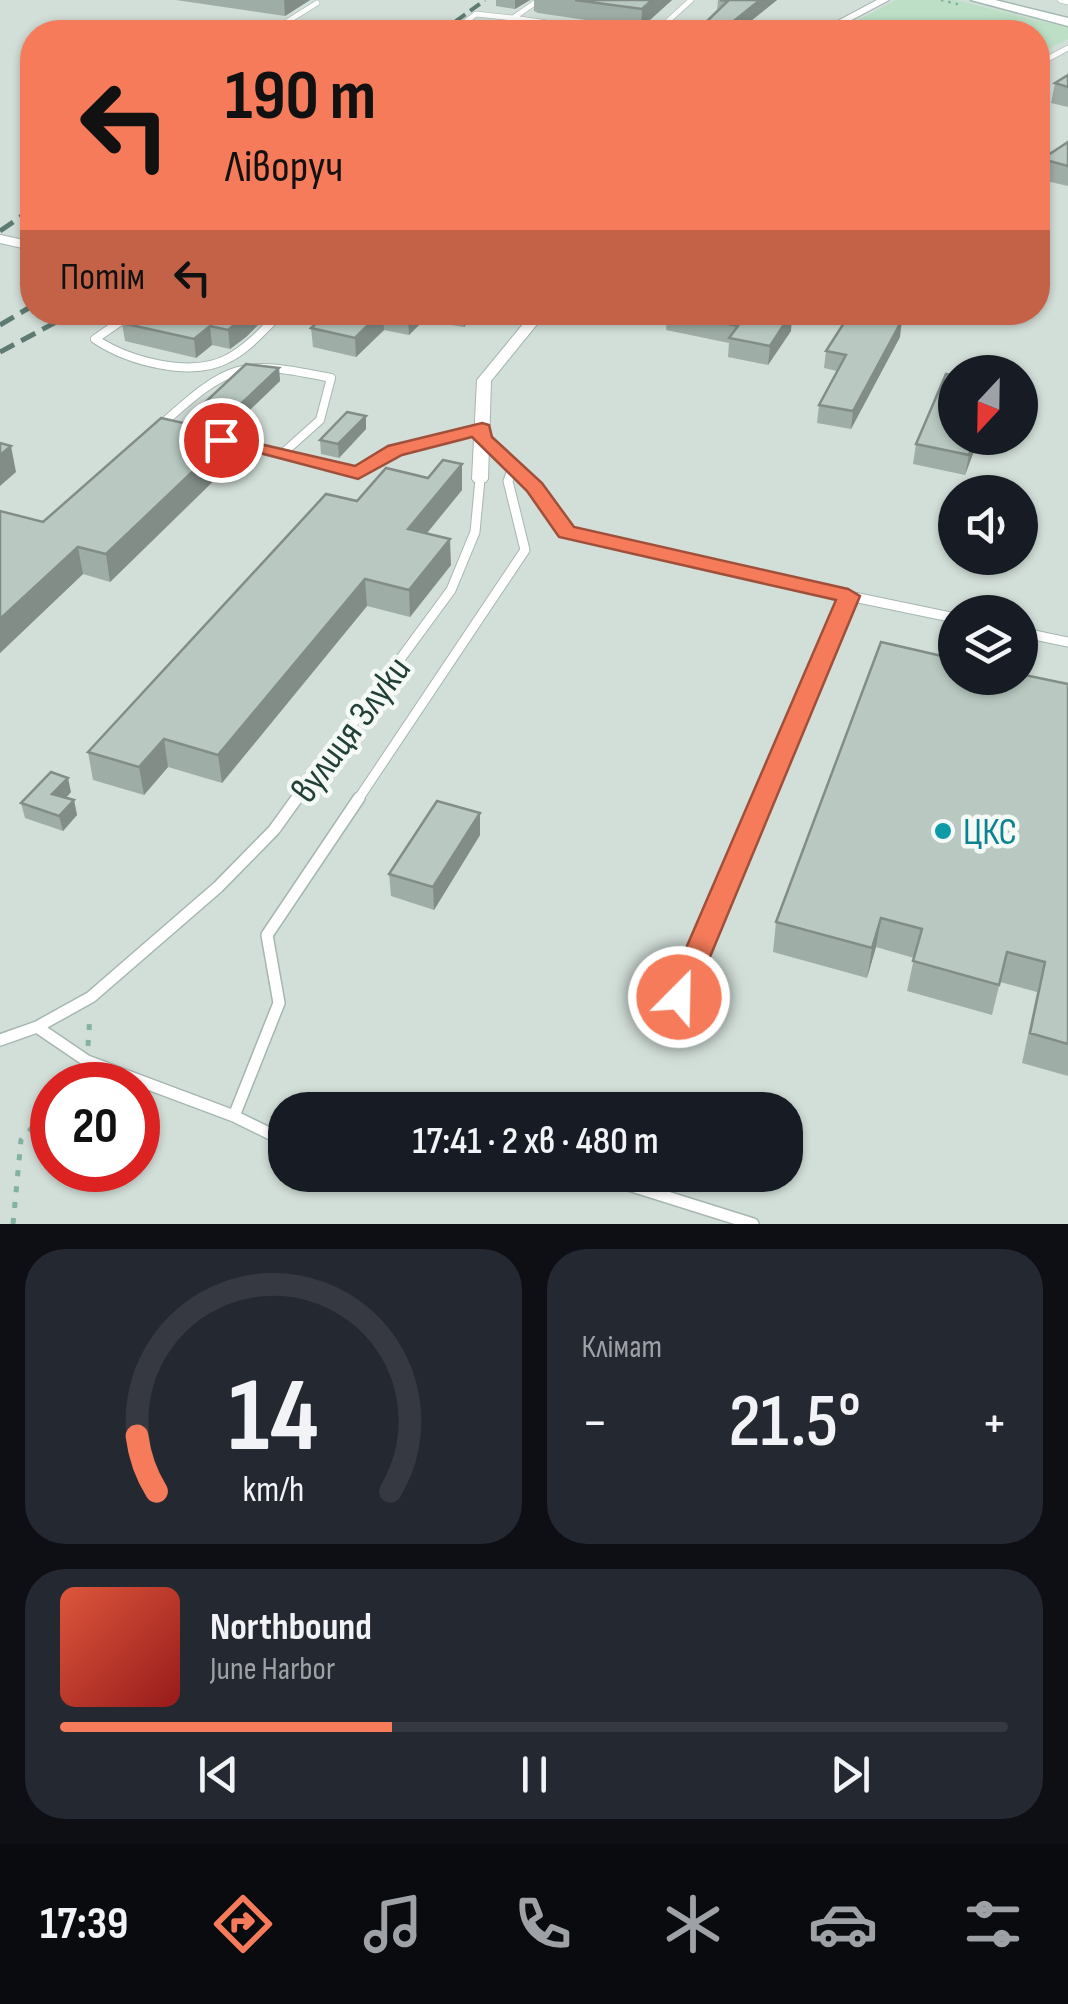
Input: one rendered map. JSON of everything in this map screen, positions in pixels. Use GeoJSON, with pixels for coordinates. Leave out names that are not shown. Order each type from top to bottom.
{"type":"FeatureCollection","features":[{"type":"Feature","properties":{"kind":"street"},"geometry":{"type":"LineString","coordinates":[[845,20],[884,0]]}},
{"type":"Feature","properties":{"kind":"street"},"geometry":{"type":"LineString","coordinates":[[978,0],[1068,22]]}},
{"type":"Feature","properties":{"kind":"street","name":"вулиця Злуки"},"geometry":{"type":"LineString","coordinates":[[480,480],[484,380],[530,325]]}},
{"type":"Feature","properties":{"kind":"lane"},"geometry":{"type":"LineString","coordinates":[[512,18],[540,0]]}},
{"type":"Feature","properties":{"kind":"lane"},"geometry":{"type":"LineString","coordinates":[[669,20],[691,0]]}},
{"type":"Feature","properties":{"kind":"lane"},"geometry":{"type":"LineString","coordinates":[[1060,0],[1068,2]]}},
{"type":"Feature","properties":{"kind":"lane"},"geometry":{"type":"LineString","coordinates":[[290,20],[318,2]]}},
{"type":"Feature","properties":{"kind":"lane"},"geometry":{"type":"LineString","coordinates":[[468,20],[476,14],[526,20]]}},
{"type":"Feature","properties":{"kind":"lane"},"geometry":{"type":"LineString","coordinates":[[115,325],[95,339],[106,348],[188,368],[224,362],[267,325]]}},
{"type":"Feature","properties":{"kind":"lane"},"geometry":{"type":"LineString","coordinates":[[176,430],[159,426],[218,373],[260,363],[331,378],[320,420],[282,454]]}},
{"type":"Feature","properties":{"kind":"lane"},"geometry":{"type":"LineString","coordinates":[[212,438],[358,473],[395,451],[482,433],[514,466],[566,532],[938,615]]}},
{"type":"Feature","properties":{"kind":"lane"},"geometry":{"type":"LineString","coordinates":[[234,1116],[279,1003],[267,935],[524,550],[508,481],[514,466]]}},
{"type":"Feature","properties":{"kind":"lane","name":"вулиця Злуки"},"geometry":{"type":"LineString","coordinates":[[0,1040],[37,1027],[91,997],[218,887],[274,830],[451,590],[475,532],[480,480]]}},
{"type":"Feature","properties":{"kind":"lane"},"geometry":{"type":"LineString","coordinates":[[664,1034],[848,596]]}},
{"type":"Feature","properties":{"kind":"lane"},"geometry":{"type":"LineString","coordinates":[[1038,636],[1068,642]]}},
{"type":"Feature","properties":{"kind":"lane"},"geometry":{"type":"LineString","coordinates":[[37,1027],[87,1061],[268,1133]]}},
{"type":"Feature","properties":{"kind":"lane"},"geometry":{"type":"LineString","coordinates":[[651,1192],[753,1224]]}},
{"type":"Feature","properties":{"kind":"path"},"geometry":{"type":"LineString","coordinates":[[13,1224],[22,1140],[30,1131]]}},
{"type":"Feature","properties":{"kind":"shaded area"},"geometry":{"type":"Polygon","coordinates":[[[0,0],[1068,0],[1068,1224],[0,1224],[0,0]]]}},
{"type":"Feature","properties":{"kind":"green space"},"geometry":{"type":"Polygon","coordinates":[[[896,0],[955,0],[1036,20],[858,20],[896,0]]]}},
{"type":"Feature","properties":{"kind":"green space"},"geometry":{"type":"Polygon","coordinates":[[[1050,24],[1068,28],[1068,39],[1050,49],[1050,24]]]}},
{"type":"Feature","properties":{"kind":"building"},"geometry":{"type":"Polygon","coordinates":[[[575,0],[652,0],[642,9],[575,0]]]}},
{"type":"Feature","properties":{"kind":"building"},"geometry":{"type":"Polygon","coordinates":[[[720,0],[760,0],[735,20],[708,20],[728,1],[720,0]]]}},
{"type":"Feature","properties":{"kind":"building"},"geometry":{"type":"Polygon","coordinates":[[[1068,75],[1068,87],[1055,83],[1068,75]]]}},
{"type":"Feature","properties":{"kind":"building"},"geometry":{"type":"Polygon","coordinates":[[[1068,142],[1068,166],[1050,161],[1050,154],[1068,142]]]}},
{"type":"Feature","properties":{"kind":"building"},"geometry":{"type":"Polygon","coordinates":[[[131,325],[234,325],[228,330],[210,326],[194,339],[131,325]]]}},
{"type":"Feature","properties":{"kind":"building"},"geometry":{"type":"Polygon","coordinates":[[[314,325],[368,325],[355,338],[311,328],[314,325]]]}},
{"type":"Feature","properties":{"kind":"building"},"geometry":{"type":"Polygon","coordinates":[[[733,325],[784,325],[770,346],[729,338],[738,326],[733,325]]]}},
{"type":"Feature","properties":{"kind":"building"},"geometry":{"type":"Polygon","coordinates":[[[843,325],[899,325],[853,411],[819,405],[846,355],[826,351],[843,325]]]}},
{"type":"Feature","properties":{"kind":"building"},"geometry":{"type":"Polygon","coordinates":[[[246,364],[279,368],[229,415],[199,408],[246,364]]]}},
{"type":"Feature","properties":{"kind":"building"},"geometry":{"type":"Polygon","coordinates":[[[938,393],[938,449],[916,444],[938,393]]]}},
{"type":"Feature","properties":{"kind":"building"},"geometry":{"type":"Polygon","coordinates":[[[347,412],[366,416],[338,444],[320,440],[347,412]]]}},
{"type":"Feature","properties":{"kind":"building"},"geometry":{"type":"Polygon","coordinates":[[[161,418],[232,434],[106,554],[78,547],[0,619],[0,511],[43,522],[161,418]]]}},
{"type":"Feature","properties":{"kind":"building"},"geometry":{"type":"Polygon","coordinates":[[[0,443],[11,446],[0,455],[0,443]]]}},
{"type":"Feature","properties":{"kind":"building"},"geometry":{"type":"Polygon","coordinates":[[[443,460],[462,464],[408,529],[450,539],[409,590],[365,579],[218,755],[164,739],[139,767],[88,752],[326,494],[357,501],[386,468],[428,478],[443,460]]]}},
{"type":"Feature","properties":{"kind":"building","name":"ЦКС"},"geometry":{"type":"Polygon","coordinates":[[[881,642],[938,655],[938,695],[1038,695],[1038,678],[1068,684],[1068,1044],[1030,1033],[1045,962],[1007,952],[999,985],[913,961],[922,929],[881,918],[872,948],[776,922],[881,642]]]}},
{"type":"Feature","properties":{"kind":"building"},"geometry":{"type":"Polygon","coordinates":[[[51,772],[68,778],[52,794],[74,800],[59,816],[21,803],[51,772]]]}},
{"type":"Feature","properties":{"kind":"building"},"geometry":{"type":"Polygon","coordinates":[[[437,801],[480,813],[433,887],[389,874],[437,801]]]}},
{"type":"Feature","properties":{"kind":"railway"},"geometry":{"type":"LineString","coordinates":[[458,20],[485,0]]}},
{"type":"Feature","properties":{"kind":"railway"},"geometry":{"type":"LineString","coordinates":[[0,231],[20,217]]}},
{"type":"Feature","properties":{"kind":"railway"},"geometry":{"type":"LineString","coordinates":[[0,325],[20,313]]}},
{"type":"Feature","properties":{"kind":"railway"},"geometry":{"type":"LineString","coordinates":[[0,352],[51,325]]}},
{"type":"Feature","properties":{"kind":"place","name":"ЦКС"},"geometry":{"type":"Point","coordinates":[943,831]}},
{"type":"Feature","properties":{"kind":"route"},"geometry":{"type":"LineString","coordinates":[[221,440],[358,473],[395,451],[482,429],[482,438],[534,487],[566,532],[848,596],[679,997]]}}]}
